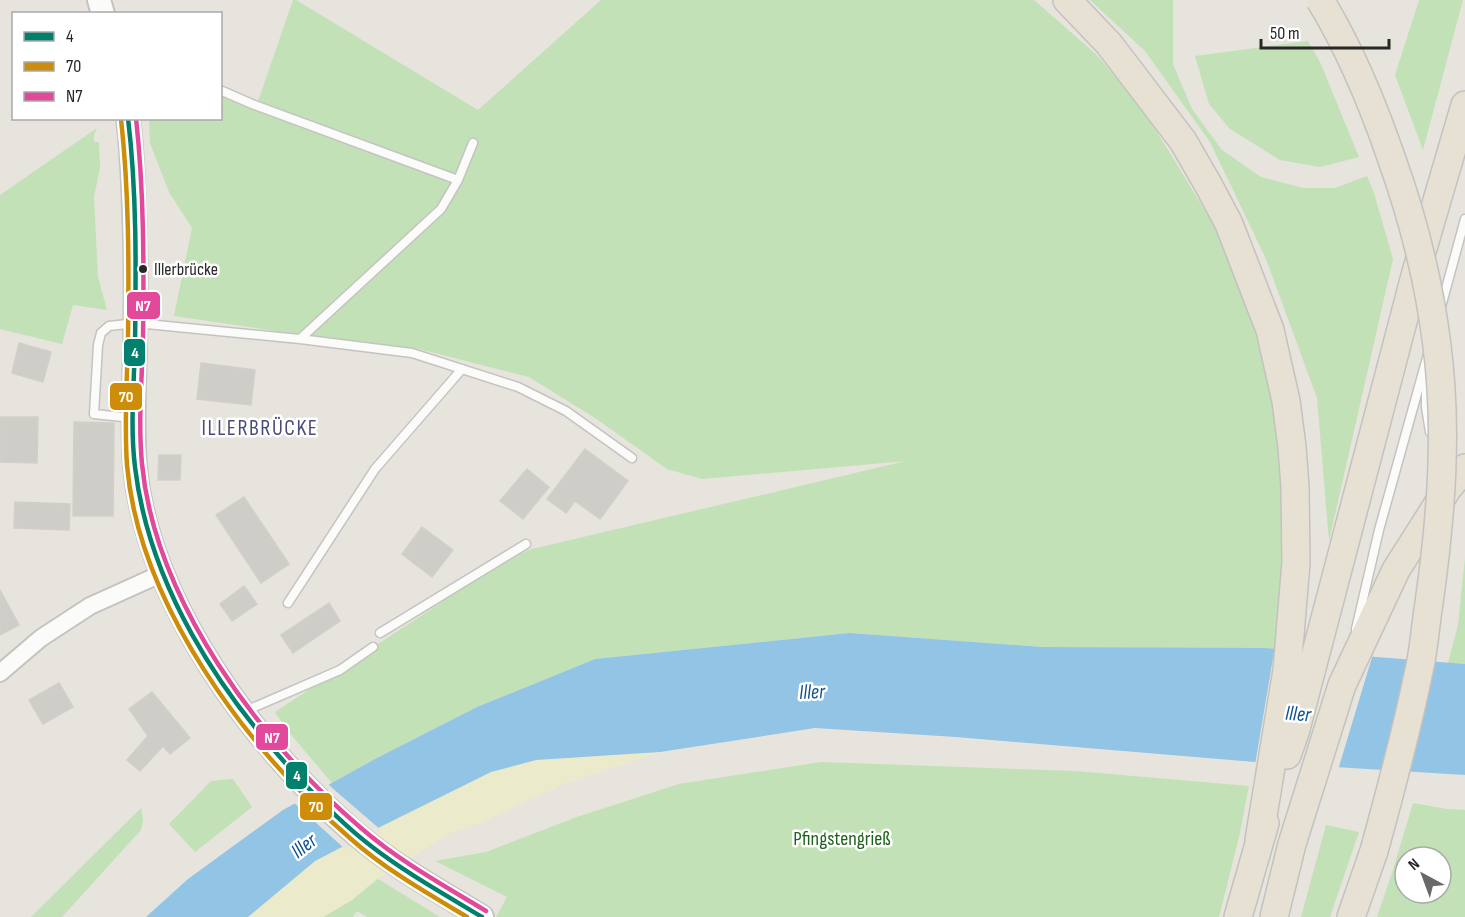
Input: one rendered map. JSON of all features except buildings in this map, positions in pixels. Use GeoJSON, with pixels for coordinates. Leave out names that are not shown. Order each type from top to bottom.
{"type":"FeatureCollection","features":[{"type":"Feature","properties":{"kind":"highway"},"geometry":{"type":"LineString","coordinates":[[1067,0],[1109,44],[1183,141],[1232,233],[1270,330],[1286,401],[1295,487],[1296,563],[1287,670],[1259,840]]}},
{"type":"Feature","properties":{"kind":"highway"},"geometry":{"type":"LineString","coordinates":[[1320,0],[1350,55],[1375,110],[1406,199],[1428,286],[1437,347],[1441,404],[1442,462],[1437,542],[1421,661],[1394,779],[1374,851],[1351,917]]}},
{"type":"Feature","properties":{"kind":"highway"},"geometry":{"type":"LineString","coordinates":[[1238,917],[1259,840],[1296,729],[1416,272],[1465,105]]}},
{"type":"Feature","properties":{"kind":"highway"},"geometry":{"type":"LineString","coordinates":[[1274,917],[1292,844],[1342,685],[1383,569],[1430,502],[1448,488],[1465,468]]}},
{"type":"Feature","properties":{"kind":"main road"},"geometry":{"type":"LineString","coordinates":[[128,120],[135,245],[134,442],[138,488],[143,513],[163,573],[204,655],[222,684],[289,768],[319,801],[389,860],[482,917]]}},
{"type":"Feature","properties":{"kind":"street"},"geometry":{"type":"LineString","coordinates":[[0,673],[41,638],[90,606],[163,573]]}},
{"type":"Feature","properties":{"kind":"lane"},"geometry":{"type":"LineString","coordinates":[[222,91],[458,180]]}},
{"type":"Feature","properties":{"kind":"lane"},"geometry":{"type":"LineString","coordinates":[[300,339],[441,209],[458,180],[474,143]]}},
{"type":"Feature","properties":{"kind":"lane"},"geometry":{"type":"LineString","coordinates":[[1383,569],[1379,530],[1465,219]]}},
{"type":"Feature","properties":{"kind":"lane"},"geometry":{"type":"LineString","coordinates":[[134,419],[94,414],[98,345],[101,333],[109,326],[136,323],[300,339],[412,353],[518,387],[566,411],[632,458]]}},
{"type":"Feature","properties":{"kind":"lane"},"geometry":{"type":"LineString","coordinates":[[1429,348],[1425,384],[1432,444]]}},
{"type":"Feature","properties":{"kind":"lane"},"geometry":{"type":"LineString","coordinates":[[288,603],[375,470],[462,369]]}},
{"type":"Feature","properties":{"kind":"lane"},"geometry":{"type":"LineString","coordinates":[[1430,502],[1433,462]]}},
{"type":"Feature","properties":{"kind":"lane"},"geometry":{"type":"LineString","coordinates":[[380,633],[526,544]]}},
{"type":"Feature","properties":{"kind":"lane"},"geometry":{"type":"LineString","coordinates":[[243,712],[340,670],[373,647]]}},
{"type":"Feature","properties":{"kind":"green space"},"geometry":{"type":"Polygon","coordinates":[[[293,0],[478,110],[601,0],[1034,0],[1098,56],[1146,114],[1223,240],[1263,350],[1283,465],[1287,547],[1277,649],[1043,647],[850,633],[595,659],[477,707],[332,783],[287,730],[275,712],[475,580],[528,550],[906,461],[702,479],[667,469],[595,418],[529,377],[415,348],[174,316],[192,228],[169,192],[150,143],[149,120],[222,120],[222,95],[255,110],[293,0]]]}},
{"type":"Feature","properties":{"kind":"green space"},"geometry":{"type":"Polygon","coordinates":[[[1090,0],[1173,0],[1173,64],[1192,109],[1222,150],[1261,177],[1303,188],[1335,188],[1367,176],[1393,259],[1329,541],[1317,398],[1266,259],[1210,142],[1145,51],[1090,0]]]}},
{"type":"Feature","properties":{"kind":"green space"},"geometry":{"type":"Polygon","coordinates":[[[1419,0],[1463,0],[1423,150],[1395,75],[1419,0]]]}},
{"type":"Feature","properties":{"kind":"green space"},"geometry":{"type":"Polygon","coordinates":[[[1308,41],[1320,62],[1359,157],[1320,167],[1280,160],[1230,129],[1209,104],[1195,56],[1308,41]]]}},
{"type":"Feature","properties":{"kind":"green space"},"geometry":{"type":"Polygon","coordinates":[[[97,128],[94,142],[99,142],[100,168],[94,197],[98,277],[107,310],[73,305],[62,344],[0,329],[0,195],[97,128]]]}},
{"type":"Feature","properties":{"kind":"green space"},"geometry":{"type":"Polygon","coordinates":[[[1465,558],[1465,664],[1448,663],[1458,625],[1465,558]]]}},
{"type":"Feature","properties":{"kind":"green space","name":"Pfingstengrieß"},"geometry":{"type":"Polygon","coordinates":[[[821,762],[1075,771],[1249,786],[1219,917],[496,917],[507,897],[435,861],[486,852],[577,817],[679,784],[821,762]]]}},
{"type":"Feature","properties":{"kind":"green space"},"geometry":{"type":"Polygon","coordinates":[[[233,779],[252,807],[195,852],[169,824],[211,781],[233,779]]]}},
{"type":"Feature","properties":{"kind":"green space"},"geometry":{"type":"Polygon","coordinates":[[[1413,803],[1465,810],[1465,917],[1377,917],[1393,870],[1393,905],[1453,905],[1453,845],[1400,845],[1413,803]]]}},
{"type":"Feature","properties":{"kind":"green space"},"geometry":{"type":"Polygon","coordinates":[[[141,808],[143,820],[141,830],[62,917],[31,917],[141,808]]]}},
{"type":"Feature","properties":{"kind":"green space"},"geometry":{"type":"Polygon","coordinates":[[[1326,825],[1359,832],[1330,917],[1301,917],[1326,825]]]}},
{"type":"Feature","properties":{"kind":"green space"},"geometry":{"type":"Polygon","coordinates":[[[378,879],[440,917],[367,917],[357,911],[353,917],[323,917],[352,900],[378,879]]]}},
{"type":"Feature","properties":{"kind":"sand"},"geometry":{"type":"Polygon","coordinates":[[[660,752],[562,785],[478,824],[451,833],[371,883],[352,900],[323,917],[248,917],[315,861],[491,772],[536,760],[660,752]]]}},
{"type":"Feature","properties":{"kind":"water","name":"Iller"},"geometry":{"type":"Polygon","coordinates":[[[850,633],[1043,647],[1264,648],[1465,664],[1465,775],[1255,762],[956,737],[815,728],[660,752],[536,760],[491,772],[315,861],[248,917],[146,917],[188,879],[283,810],[375,759],[477,707],[595,659],[850,633]]]}},
{"type":"Feature","properties":{"kind":"pier"},"geometry":{"type":"Polygon","coordinates":[[[1275,646],[1373,654],[1338,770],[1255,765],[1275,646]]]}},
{"type":"Feature","properties":{"kind":"pier"},"geometry":{"type":"Polygon","coordinates":[[[327,782],[381,830],[345,849],[292,801],[327,782]]]}},
{"type":"Feature","properties":{"kind":"transit line","name":"70"},"geometry":{"type":"LineString","coordinates":[[121,120],[128,229],[127,465],[136,518],[153,570],[176,621],[205,671],[238,718],[274,763],[312,803],[364,850],[407,881],[467,917]]}},
{"type":"Feature","properties":{"kind":"transit line","name":"4"},"geometry":{"type":"LineString","coordinates":[[128,120],[135,231],[133,421],[135,467],[143,511],[155,553],[172,595],[192,635],[242,710],[316,796],[384,856],[482,917]]}},
{"type":"Feature","properties":{"kind":"transit line","name":"N7"},"geometry":{"type":"LineString","coordinates":[[136,120],[141,173],[143,256],[140,417],[142,464],[151,515],[168,566],[190,616],[219,665],[251,711],[286,754],[323,793],[361,828],[391,851],[486,911]]}},
{"type":"Feature","properties":{"kind":"place","name":"Illerbrücke"},"geometry":{"type":"Point","coordinates":[143,269]}},
{"type":"Feature","properties":{"kind":"district","name":"ILLERBRÜCKE"},"geometry":{"type":"Point","coordinates":[260,428]}}]}
